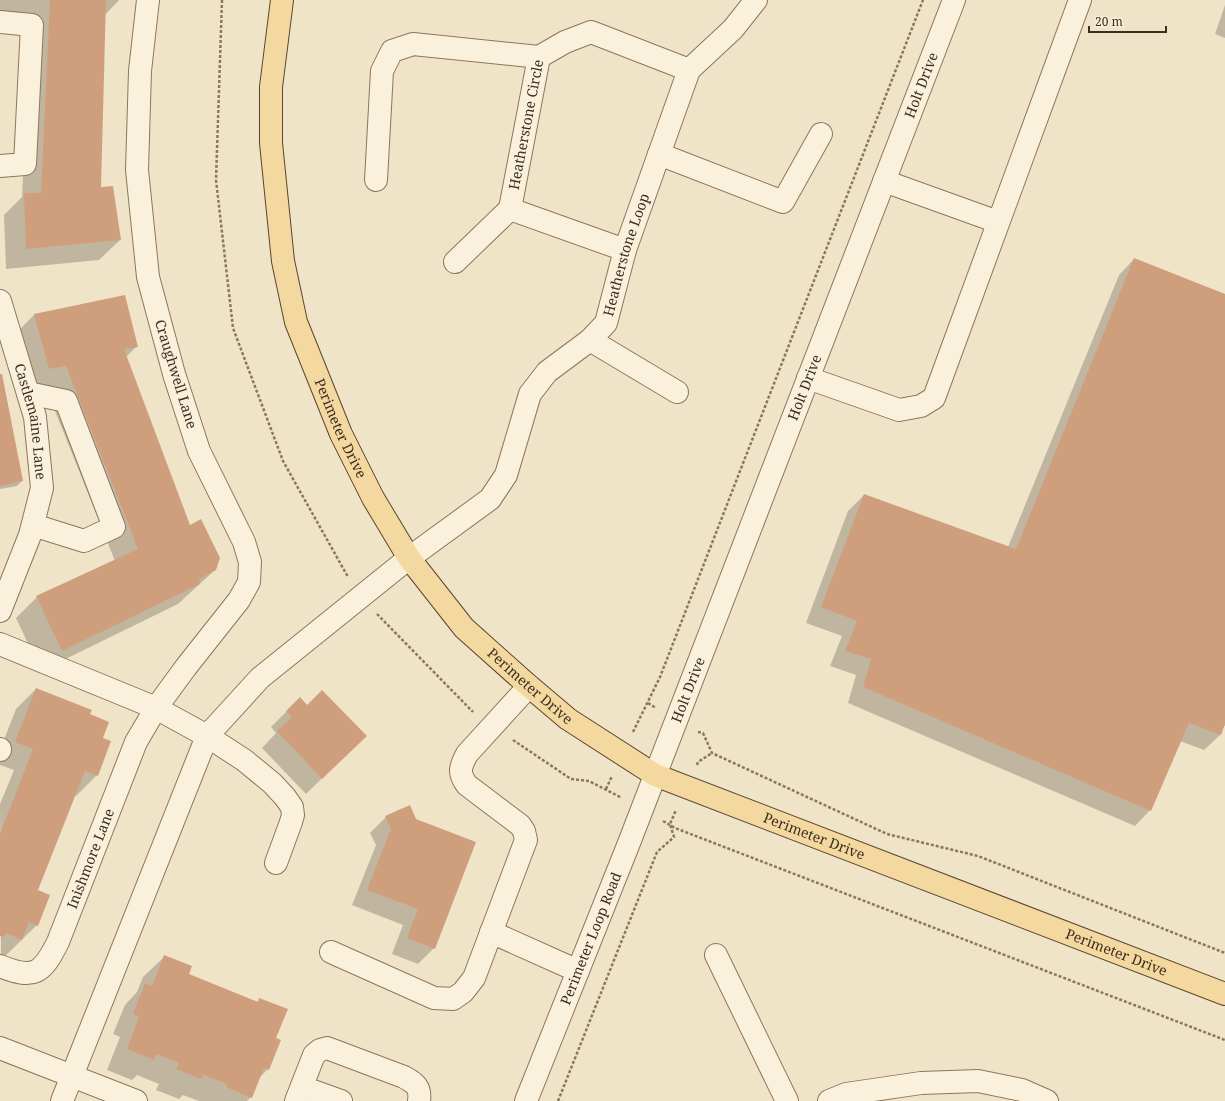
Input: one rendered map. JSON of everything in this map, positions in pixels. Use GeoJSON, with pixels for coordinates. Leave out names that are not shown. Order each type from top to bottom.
{"type":"FeatureCollection","features":[{"type":"Feature","properties":{"kind":"main road","name":"Perimeter Drive"},"geometry":{"type":"LineString","coordinates":[[282,0],[271,87],[271,143],[283,261],[296,322],[341,434],[373,498],[410,558],[464,628],[568,719],[655,775],[1225,994]]}},
{"type":"Feature","properties":{"kind":"street","name":"Craughwell Lane"},"geometry":{"type":"LineString","coordinates":[[148,0],[140,71],[137,170],[148,277],[174,374],[199,451],[244,542],[250,562],[249,582],[239,600],[156,708]]}},
{"type":"Feature","properties":{"kind":"street","name":"Heatherstone Loop"},"geometry":{"type":"LineString","coordinates":[[207,736],[260,678],[410,558],[490,499],[506,475],[530,394],[547,372],[590,340],[606,323],[625,250],[689,70],[733,29],[756,0]]}},
{"type":"Feature","properties":{"kind":"street","name":"Holt Drive"},"geometry":{"type":"LineString","coordinates":[[655,775],[954,0]]}},
{"type":"Feature","properties":{"kind":"street"},"geometry":{"type":"LineString","coordinates":[[808,378],[899,410],[921,406],[934,398],[1080,0]]}},
{"type":"Feature","properties":{"kind":"street"},"geometry":{"type":"LineString","coordinates":[[0,22],[32,25],[25,164],[0,166]]}},
{"type":"Feature","properties":{"kind":"street","name":"Heatherstone Circle"},"geometry":{"type":"LineString","coordinates":[[625,250],[510,209],[539,57],[565,42],[591,32],[689,70]]}},
{"type":"Feature","properties":{"kind":"street"},"geometry":{"type":"LineString","coordinates":[[376,180],[382,71],[392,51],[413,44],[539,57]]}},
{"type":"Feature","properties":{"kind":"street"},"geometry":{"type":"LineString","coordinates":[[659,154],[783,202],[821,134]]}},
{"type":"Feature","properties":{"kind":"street"},"geometry":{"type":"LineString","coordinates":[[884,181],[998,222]]}},
{"type":"Feature","properties":{"kind":"street"},"geometry":{"type":"LineString","coordinates":[[456,262],[510,209]]}},
{"type":"Feature","properties":{"kind":"street","name":"Castlemaine Lane"},"geometry":{"type":"LineString","coordinates":[[0,301],[35,417],[42,488],[30,535],[0,611]]}},
{"type":"Feature","properties":{"kind":"street"},"geometry":{"type":"LineString","coordinates":[[590,340],[677,392]]}},
{"type":"Feature","properties":{"kind":"street"},"geometry":{"type":"LineString","coordinates":[[28,393],[66,401],[114,527],[84,541],[33,525]]}},
{"type":"Feature","properties":{"kind":"street"},"geometry":{"type":"LineString","coordinates":[[0,644],[156,708],[207,736],[244,760],[272,783],[286,797],[292,807],[293,815],[276,863]]}},
{"type":"Feature","properties":{"kind":"street"},"geometry":{"type":"LineString","coordinates":[[331,952],[434,998],[453,999],[463,992],[474,978],[526,840],[524,831],[520,825],[467,785],[463,780],[461,765],[467,754],[529,686]]}},
{"type":"Feature","properties":{"kind":"street","name":"Inishmore Lane"},"geometry":{"type":"LineString","coordinates":[[0,966],[27,974],[39,970],[49,960],[58,942],[136,742],[156,708]]}},
{"type":"Feature","properties":{"kind":"street"},"geometry":{"type":"LineString","coordinates":[[62,1101],[207,736]]}},
{"type":"Feature","properties":{"kind":"street","name":"Perimeter Loop Road"},"geometry":{"type":"LineString","coordinates":[[526,1101],[655,775]]}},
{"type":"Feature","properties":{"kind":"street"},"geometry":{"type":"LineString","coordinates":[[492,932],[578,971]]}},
{"type":"Feature","properties":{"kind":"street"},"geometry":{"type":"LineString","coordinates":[[716,955],[787,1101]]}},
{"type":"Feature","properties":{"kind":"street"},"geometry":{"type":"LineString","coordinates":[[0,1048],[136,1101]]}},
{"type":"Feature","properties":{"kind":"street"},"geometry":{"type":"LineString","coordinates":[[341,1101],[299,1094],[314,1055],[320,1050],[327,1048],[410,1080],[416,1084],[419,1101]]}},
{"type":"Feature","properties":{"kind":"street"},"geometry":{"type":"LineString","coordinates":[[829,1101],[846,1094],[921,1083],[978,1081],[1022,1090],[1047,1101]]}},
{"type":"Feature","properties":{"kind":"path"},"geometry":{"type":"LineString","coordinates":[[222,0],[216,180],[233,328],[283,461],[347,575],[378,616],[471,711],[571,779],[590,780],[670,824],[1225,1040]]}},
{"type":"Feature","properties":{"kind":"path"},"geometry":{"type":"LineString","coordinates":[[606,790],[660,677],[923,0]]}},
{"type":"Feature","properties":{"kind":"path"},"geometry":{"type":"LineString","coordinates":[[648,702],[690,730],[703,732],[712,753],[887,834],[978,856],[1225,953]]}},
{"type":"Feature","properties":{"kind":"path"},"geometry":{"type":"LineString","coordinates":[[558,1101],[657,852],[674,837],[670,824],[698,762],[712,753]]}},
{"type":"Feature","properties":{"kind":"building"},"geometry":{"type":"Polygon","coordinates":[[[50,0],[106,0],[101,187],[113,186],[121,240],[26,249],[24,193],[41,193],[50,0]]]}},
{"type":"Feature","properties":{"kind":"building"},"geometry":{"type":"Polygon","coordinates":[[[1134,258],[1225,294],[1225,724],[1221,735],[1189,723],[1151,811],[863,687],[871,659],[845,651],[857,621],[821,607],[864,494],[1016,549],[1134,258]]]}},
{"type":"Feature","properties":{"kind":"building"},"geometry":{"type":"Polygon","coordinates":[[[125,295],[138,347],[124,349],[190,525],[201,519],[220,558],[216,570],[199,579],[200,584],[62,651],[36,596],[138,549],[66,366],[49,369],[34,314],[125,295]]]}},
{"type":"Feature","properties":{"kind":"building"},"geometry":{"type":"Polygon","coordinates":[[[0,374],[2,374],[23,481],[0,486],[0,374]]]}},
{"type":"Feature","properties":{"kind":"building"},"geometry":{"type":"Polygon","coordinates":[[[36,688],[92,710],[90,714],[109,722],[103,738],[111,741],[98,776],[85,771],[38,890],[50,895],[38,926],[29,922],[22,940],[6,933],[4,937],[0,936],[0,834],[33,749],[15,742],[36,688]]]}},
{"type":"Feature","properties":{"kind":"building"},"geometry":{"type":"Polygon","coordinates":[[[322,690],[367,736],[322,779],[277,731],[292,717],[286,711],[300,697],[307,705],[322,690]]]}},
{"type":"Feature","properties":{"kind":"building"},"geometry":{"type":"Polygon","coordinates":[[[410,805],[416,819],[476,842],[435,949],[407,938],[418,909],[367,890],[391,829],[385,816],[410,805]]]}},
{"type":"Feature","properties":{"kind":"building"},"geometry":{"type":"Polygon","coordinates":[[[164,955],[192,966],[189,974],[258,1002],[259,998],[288,1009],[276,1038],[281,1040],[269,1070],[264,1068],[252,1098],[226,1087],[227,1084],[204,1075],[201,1079],[176,1069],[179,1063],[156,1054],[154,1060],[127,1049],[139,1016],[133,1014],[145,983],[152,986],[164,955]]]}}]}
